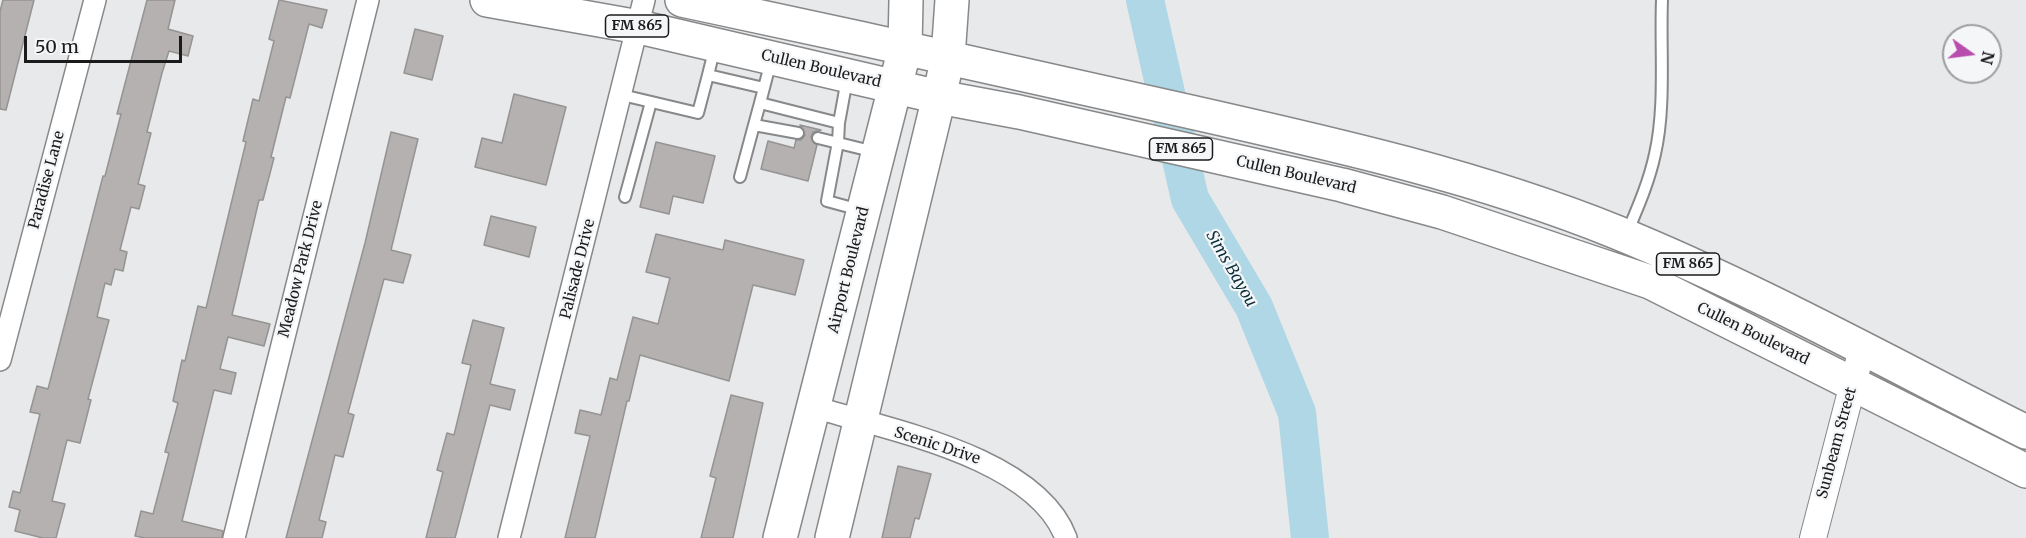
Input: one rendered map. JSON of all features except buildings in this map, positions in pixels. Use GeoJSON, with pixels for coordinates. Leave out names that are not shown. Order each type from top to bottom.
{"type":"FeatureCollection","features":[{"type":"Feature","properties":{"kind":"main road","name":"Cullen Boulevard"},"geometry":{"type":"LineString","coordinates":[[487,0],[641,13],[712,60],[768,73],[848,75],[939,97],[1019,112],[1342,185],[1526,239],[1650,282],[2026,471]]}},
{"type":"Feature","properties":{"kind":"main road","name":"FM 865"},"geometry":{"type":"LineString","coordinates":[[682,0],[1009,70],[1332,144],[1502,192],[1626,236],[1723,280],[2026,432]]}},
{"type":"Feature","properties":{"kind":"main road","name":"Airport Boulevard"},"geometry":{"type":"LineString","coordinates":[[780,538],[896,86],[904,48],[906,0]]}},
{"type":"Feature","properties":{"kind":"main road"},"geometry":{"type":"LineString","coordinates":[[832,538],[948,57],[952,0]]}},
{"type":"Feature","properties":{"kind":"main road"},"geometry":{"type":"LineString","coordinates":[[1384,196],[1392,161]]}},
{"type":"Feature","properties":{"kind":"street","name":"Paradise Lane"},"geometry":{"type":"LineString","coordinates":[[0,360],[95,0]]}},
{"type":"Feature","properties":{"kind":"street","name":"Meadow Park Drive"},"geometry":{"type":"LineString","coordinates":[[234,538],[368,0]]}},
{"type":"Feature","properties":{"kind":"street","name":"Palisade Drive"},"geometry":{"type":"LineString","coordinates":[[509,538],[641,13]]}},
{"type":"Feature","properties":{"kind":"street","name":"Sunbeam Street"},"geometry":{"type":"LineString","coordinates":[[1812,538],[1862,349]]}},
{"type":"Feature","properties":{"kind":"street","name":"Scenic Drive"},"geometry":{"type":"LineString","coordinates":[[814,407],[979,458],[1038,495],[1066,538]]}},
{"type":"Feature","properties":{"kind":"lane"},"geometry":{"type":"LineString","coordinates":[[1626,236],[1643,197],[1655,152],[1661,77],[1662,0]]}},
{"type":"Feature","properties":{"kind":"lane"},"geometry":{"type":"LineString","coordinates":[[621,95],[698,113],[712,60]]}},
{"type":"Feature","properties":{"kind":"lane"},"geometry":{"type":"LineString","coordinates":[[740,177],[768,73]]}},
{"type":"Feature","properties":{"kind":"lane"},"geometry":{"type":"LineString","coordinates":[[848,75],[826,201],[864,211]]}},
{"type":"Feature","properties":{"kind":"lane"},"geometry":{"type":"LineString","coordinates":[[625,197],[651,102]]}},
{"type":"Feature","properties":{"kind":"lane"},"geometry":{"type":"LineString","coordinates":[[760,103],[839,123]]}},
{"type":"Feature","properties":{"kind":"lane"},"geometry":{"type":"LineString","coordinates":[[754,124],[798,134]]}},
{"type":"Feature","properties":{"kind":"lane"},"geometry":{"type":"LineString","coordinates":[[818,138],[878,153]]}},
{"type":"Feature","properties":{"kind":"waterway","name":"Sims Bayou"},"geometry":{"type":"LineString","coordinates":[[1145,0],[1190,199],[1254,307],[1297,413],[1310,538]]}}]}
